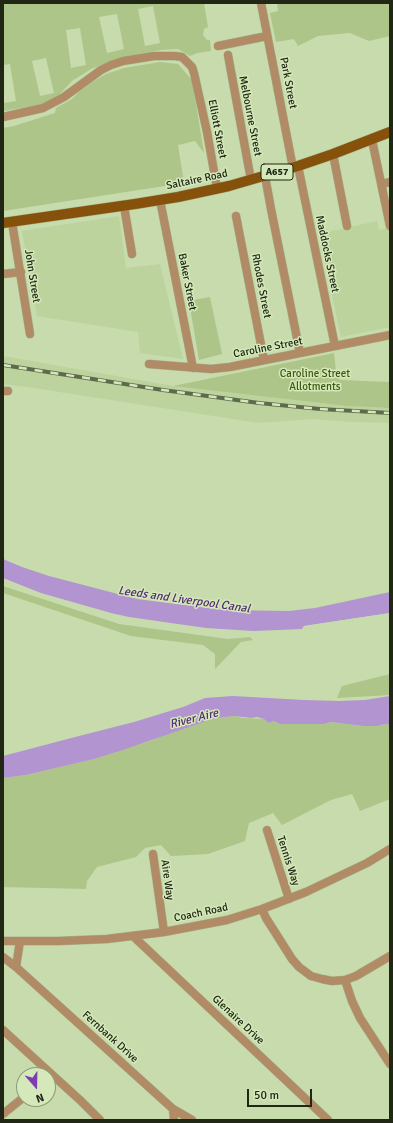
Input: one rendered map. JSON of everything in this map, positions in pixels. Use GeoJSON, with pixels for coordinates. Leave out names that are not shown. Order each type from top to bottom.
{"type":"FeatureCollection","features":[{"type":"Feature","properties":{"kind":"main road","name":"Saltaire Road"},"geometry":{"type":"LineString","coordinates":[[8,222],[160,200],[251,180],[296,167],[372,140],[390,132]]}},
{"type":"Feature","properties":{"kind":"street","name":"Park Street"},"geometry":{"type":"LineString","coordinates":[[261,3],[296,167]]}},
{"type":"Feature","properties":{"kind":"street"},"geometry":{"type":"LineString","coordinates":[[218,46],[268,36]]}},
{"type":"Feature","properties":{"kind":"street","name":"Elliott Street"},"geometry":{"type":"LineString","coordinates":[[3,117],[43,108],[64,97],[101,70],[123,61],[154,56],[182,57],[192,67],[194,74],[207,132],[217,188]]}},
{"type":"Feature","properties":{"kind":"street","name":"Melbourne Street"},"geometry":{"type":"LineString","coordinates":[[228,56],[251,180]]}},
{"type":"Feature","properties":{"kind":"street"},"geometry":{"type":"LineString","coordinates":[[372,140],[386,183],[390,225]]}},
{"type":"Feature","properties":{"kind":"street"},"geometry":{"type":"LineString","coordinates":[[333,154],[347,226]]}},
{"type":"Feature","properties":{"kind":"street","name":"Maddocks Street"},"geometry":{"type":"LineString","coordinates":[[296,167],[335,346]]}},
{"type":"Feature","properties":{"kind":"street"},"geometry":{"type":"LineString","coordinates":[[265,176],[270,209],[300,353]]}},
{"type":"Feature","properties":{"kind":"street","name":"Baker Street"},"geometry":{"type":"LineString","coordinates":[[160,200],[193,368]]}},
{"type":"Feature","properties":{"kind":"street"},"geometry":{"type":"LineString","coordinates":[[124,206],[132,254]]}},
{"type":"Feature","properties":{"kind":"street","name":"Rhodes Street"},"geometry":{"type":"LineString","coordinates":[[236,216],[264,360]]}},
{"type":"Feature","properties":{"kind":"street","name":"John Street"},"geometry":{"type":"LineString","coordinates":[[8,222],[20,272],[30,334]]}},
{"type":"Feature","properties":{"kind":"street"},"geometry":{"type":"LineString","coordinates":[[3,274],[20,272]]}},
{"type":"Feature","properties":{"kind":"street","name":"Caroline Street"},"geometry":{"type":"LineString","coordinates":[[149,364],[212,369],[230,367],[390,335]]}},
{"type":"Feature","properties":{"kind":"street","name":"Tennis Way"},"geometry":{"type":"LineString","coordinates":[[267,830],[289,899]]}},
{"type":"Feature","properties":{"kind":"street","name":"Coach Road"},"geometry":{"type":"LineString","coordinates":[[3,941],[80,940],[133,936],[164,932],[227,920],[262,909],[306,892],[367,863],[390,849]]}},
{"type":"Feature","properties":{"kind":"street","name":"Aire Way"},"geometry":{"type":"LineString","coordinates":[[153,854],[164,932]]}},
{"type":"Feature","properties":{"kind":"street"},"geometry":{"type":"LineString","coordinates":[[262,909],[266,918],[292,959],[299,967],[311,976],[332,981],[345,980],[356,976],[390,956]]}},
{"type":"Feature","properties":{"kind":"street","name":"Glenaire Drive"},"geometry":{"type":"LineString","coordinates":[[133,936],[328,1120]]}},
{"type":"Feature","properties":{"kind":"street"},"geometry":{"type":"LineString","coordinates":[[16,967],[20,941]]}},
{"type":"Feature","properties":{"kind":"street","name":"Fernbank Drive"},"geometry":{"type":"LineString","coordinates":[[3,957],[16,967],[173,1109],[192,1120]]}},
{"type":"Feature","properties":{"kind":"street"},"geometry":{"type":"LineString","coordinates":[[345,980],[358,1014],[390,1064]]}},
{"type":"Feature","properties":{"kind":"street"},"geometry":{"type":"LineString","coordinates":[[3,1030],[39,1067]]}},
{"type":"Feature","properties":{"kind":"street"},"geometry":{"type":"LineString","coordinates":[[56,1084],[81,1101],[100,1120]]}},
{"type":"Feature","properties":{"kind":"street"},"geometry":{"type":"LineString","coordinates":[[3,1114],[16,1103]]}},
{"type":"Feature","properties":{"kind":"street"},"geometry":{"type":"LineString","coordinates":[[173,1109],[174,1120]]}},
{"type":"Feature","properties":{"kind":"shaded area"},"geometry":{"type":"Polygon","coordinates":[[[119,216],[126,268],[160,264],[183,359],[140,353],[138,332],[37,316],[22,231],[119,216]]]}},
{"type":"Feature","properties":{"kind":"shaded area"},"geometry":{"type":"Polygon","coordinates":[[[377,221],[379,230],[390,228],[390,327],[341,337],[319,234],[377,221]]]}},
{"type":"Feature","properties":{"kind":"shaded area"},"geometry":{"type":"Polygon","coordinates":[[[3,356],[173,386],[347,406],[390,408],[390,423],[313,419],[258,423],[3,384],[3,356]]]}},
{"type":"Feature","properties":{"kind":"green space"},"geometry":{"type":"Polygon","coordinates":[[[3,3],[204,3],[208,27],[204,29],[203,35],[207,40],[210,40],[211,51],[197,53],[190,56],[178,49],[161,50],[122,57],[91,69],[72,81],[59,95],[46,103],[3,111],[3,97],[4,103],[16,101],[10,64],[3,65],[3,3]],[[153,6],[138,9],[145,46],[160,43],[153,6]],[[117,14],[99,17],[107,53],[124,49],[117,14]],[[80,28],[66,30],[71,68],[86,65],[80,28]],[[46,58],[32,61],[40,96],[54,93],[46,58]]]}},
{"type":"Feature","properties":{"kind":"green space"},"geometry":{"type":"Polygon","coordinates":[[[277,3],[390,3],[390,36],[369,41],[350,33],[318,36],[298,46],[294,39],[276,42],[270,13],[278,11],[277,3]]]}},
{"type":"Feature","properties":{"kind":"green space"},"geometry":{"type":"Polygon","coordinates":[[[160,62],[178,64],[192,80],[204,153],[195,141],[178,145],[184,183],[3,211],[3,128],[55,113],[56,108],[72,99],[81,90],[106,74],[124,68],[160,62]]]}},
{"type":"Feature","properties":{"kind":"green space"},"geometry":{"type":"Polygon","coordinates":[[[210,297],[222,354],[199,360],[189,301],[210,297]]]}},
{"type":"Feature","properties":{"kind":"green space","name":"Caroline Street Allotments"},"geometry":{"type":"Polygon","coordinates":[[[334,353],[336,371],[340,380],[390,382],[390,408],[347,406],[173,386],[334,353]]]}},
{"type":"Feature","properties":{"kind":"green space"},"geometry":{"type":"Polygon","coordinates":[[[3,586],[119,624],[228,639],[250,637],[253,640],[241,642],[215,669],[215,654],[203,645],[131,636],[3,593],[3,586]]]}},
{"type":"Feature","properties":{"kind":"green space"},"geometry":{"type":"Polygon","coordinates":[[[390,674],[390,695],[337,698],[342,686],[390,674]]]}},
{"type":"Feature","properties":{"kind":"green space"},"geometry":{"type":"Polygon","coordinates":[[[235,716],[264,719],[268,723],[274,721],[280,724],[324,724],[331,722],[363,726],[390,725],[390,799],[360,811],[352,794],[331,800],[282,825],[273,813],[249,823],[245,841],[208,854],[171,856],[161,845],[145,848],[136,857],[97,867],[87,881],[86,889],[3,887],[3,778],[26,775],[94,759],[212,719],[235,716]]]}},
{"type":"Feature","properties":{"kind":"water"},"geometry":{"type":"Polygon","coordinates":[[[3,559],[49,576],[137,599],[223,610],[289,611],[315,608],[390,592],[390,613],[304,626],[302,629],[254,631],[206,628],[129,617],[41,593],[3,578],[3,559]]]}},
{"type":"Feature","properties":{"kind":"water","name":"River Aire"},"geometry":{"type":"Polygon","coordinates":[[[233,696],[339,701],[365,700],[390,696],[390,725],[363,726],[331,722],[324,724],[280,724],[274,721],[268,723],[264,719],[257,717],[225,717],[212,719],[94,759],[26,775],[3,778],[3,756],[134,722],[183,707],[205,698],[233,696]]]}},
{"type":"Feature","properties":{"kind":"pier"},"geometry":{"type":"Polygon","coordinates":[[[390,613],[390,615],[385,616],[302,629],[304,626],[390,613]]]}},
{"type":"Feature","properties":{"kind":"railway"},"geometry":{"type":"LineString","coordinates":[[3,365],[163,390],[259,403],[320,409],[390,413]]}},
{"type":"Feature","properties":{"kind":"water label","name":"Leeds and Liverpool Canal"},"geometry":{"type":"Point","coordinates":[184,600]}}]}
